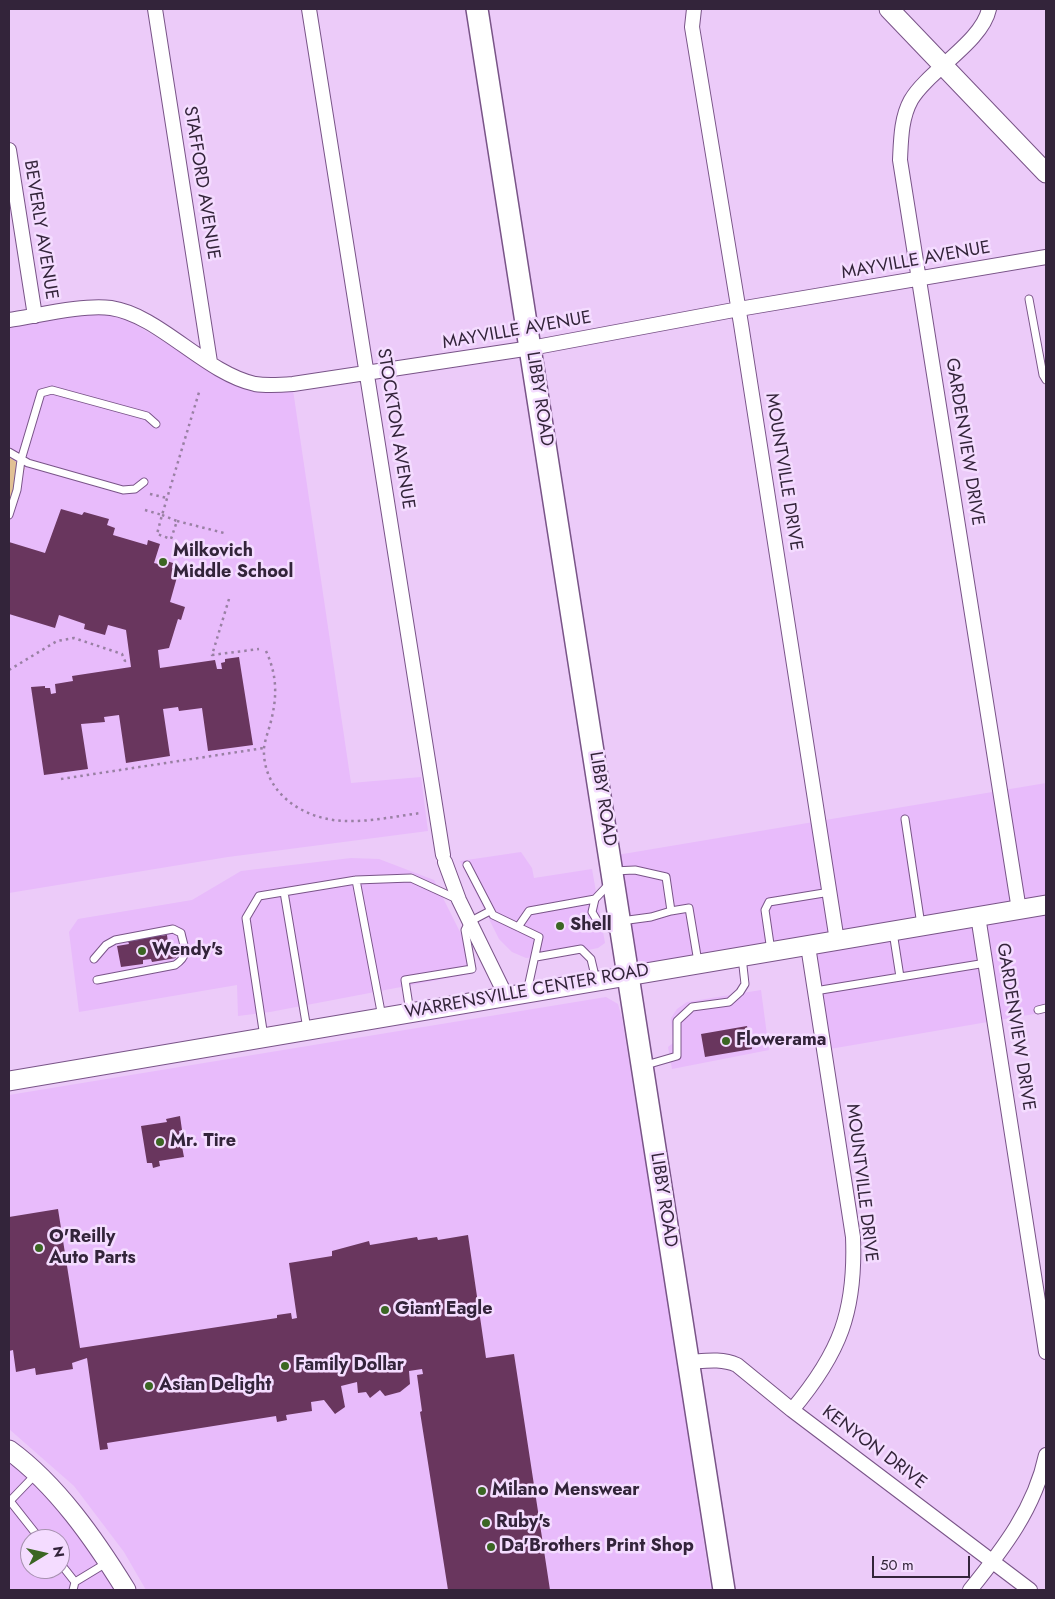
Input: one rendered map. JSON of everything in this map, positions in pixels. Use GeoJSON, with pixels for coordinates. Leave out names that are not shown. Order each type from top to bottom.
{"type":"FeatureCollection","features":[{"type":"Feature","properties":{"kind":"main road","name":"LIBBY ROAD"},"geometry":{"type":"LineString","coordinates":[[478,9],[724,1590]]}},
{"type":"Feature","properties":{"kind":"main road"},"geometry":{"type":"LineString","coordinates":[[889,9],[1046,172]]}},
{"type":"Feature","properties":{"kind":"main road","name":"WARRENSVILLE CENTER ROAD"},"geometry":{"type":"LineString","coordinates":[[9,1081],[629,974],[893,932],[1046,905]]}},
{"type":"Feature","properties":{"kind":"main road"},"geometry":{"type":"LineString","coordinates":[[9,1450],[37,1472],[108,1561],[126,1590]]}},
{"type":"Feature","properties":{"kind":"street","name":"STAFFORD AVENUE"},"geometry":{"type":"LineString","coordinates":[[155,9],[210,362]]}},
{"type":"Feature","properties":{"kind":"street","name":"STOCKTON AVENUE"},"geometry":{"type":"LineString","coordinates":[[309,9],[444,858],[459,900],[506,996]]}},
{"type":"Feature","properties":{"kind":"street","name":"MOUNTVILLE DRIVE"},"geometry":{"type":"LineString","coordinates":[[694,9],[692,27],[739,309],[837,941]]}},
{"type":"Feature","properties":{"kind":"street","name":"GARDENVIEW DRIVE"},"geometry":{"type":"LineString","coordinates":[[989,9],[988,16],[969,40],[912,99],[901,127],[900,160],[1019,910]]}},
{"type":"Feature","properties":{"kind":"street","name":"BEVERLY AVENUE"},"geometry":{"type":"LineString","coordinates":[[9,150],[35,316]]}},
{"type":"Feature","properties":{"kind":"street","name":"MAYVILLE AVENUE"},"geometry":{"type":"LineString","coordinates":[[9,320],[90,308],[116,309],[148,324],[233,376],[256,384],[293,384],[531,348],[739,309],[1046,257]]}},
{"type":"Feature","properties":{"kind":"street","name":"GARDENVIEW DRIVE"},"geometry":{"type":"LineString","coordinates":[[978,916],[1041,1278],[1046,1352]]}},
{"type":"Feature","properties":{"kind":"street","name":"MOUNTVILLE DRIVE"},"geometry":{"type":"LineString","coordinates":[[792,1410],[815,1381],[833,1353],[846,1319],[854,1274],[853,1237],[808,946]]}},
{"type":"Feature","properties":{"kind":"street","name":"KENYON DRIVE"},"geometry":{"type":"LineString","coordinates":[[688,1362],[716,1360],[728,1361],[737,1365],[792,1410],[1030,1590]]}},
{"type":"Feature","properties":{"kind":"street"},"geometry":{"type":"LineString","coordinates":[[970,1590],[1018,1526],[1041,1478],[1046,1455]]}},
{"type":"Feature","properties":{"kind":"lane"},"geometry":{"type":"LineString","coordinates":[[1029,299],[1043,375],[1046,380]]}},
{"type":"Feature","properties":{"kind":"lane"},"geometry":{"type":"LineString","coordinates":[[9,515],[17,490],[21,460],[41,393],[52,390],[147,416],[156,424]]}},
{"type":"Feature","properties":{"kind":"lane"},"geometry":{"type":"LineString","coordinates":[[9,452],[21,460],[123,490],[135,489],[144,482]]}},
{"type":"Feature","properties":{"kind":"lane"},"geometry":{"type":"LineString","coordinates":[[905,819],[921,926]]}},
{"type":"Feature","properties":{"kind":"lane"},"geometry":{"type":"LineString","coordinates":[[467,865],[490,911],[496,917],[538,935],[540,939],[527,993]]}},
{"type":"Feature","properties":{"kind":"lane"},"geometry":{"type":"LineString","coordinates":[[671,911],[666,877],[635,870],[614,875],[595,899],[592,906],[594,918],[622,928],[671,911],[689,908],[698,964]]}},
{"type":"Feature","properties":{"kind":"lane"},"geometry":{"type":"LineString","coordinates":[[264,1037],[246,918],[259,896],[356,880],[411,878],[459,900]]}},
{"type":"Feature","properties":{"kind":"lane"},"geometry":{"type":"LineString","coordinates":[[356,880],[382,1018]]}},
{"type":"Feature","properties":{"kind":"lane"},"geometry":{"type":"LineString","coordinates":[[284,892],[307,1030]]}},
{"type":"Feature","properties":{"kind":"lane"},"geometry":{"type":"LineString","coordinates":[[771,952],[765,910],[769,902],[830,892]]}},
{"type":"Feature","properties":{"kind":"lane"},"geometry":{"type":"LineString","coordinates":[[518,927],[529,911],[595,899]]}},
{"type":"Feature","properties":{"kind":"lane"},"geometry":{"type":"LineString","coordinates":[[411,1013],[405,980],[472,969],[465,930],[469,922],[490,911]]}},
{"type":"Feature","properties":{"kind":"lane"},"geometry":{"type":"LineString","coordinates":[[94,959],[106,945],[115,940],[174,930],[181,933],[186,954],[183,960],[175,965],[97,980]]}},
{"type":"Feature","properties":{"kind":"lane"},"geometry":{"type":"LineString","coordinates":[[893,932],[900,977]]}},
{"type":"Feature","properties":{"kind":"lane"},"geometry":{"type":"LineString","coordinates":[[536,957],[581,949],[590,959],[597,980]]}},
{"type":"Feature","properties":{"kind":"lane"},"geometry":{"type":"LineString","coordinates":[[643,1066],[677,1056],[678,1021],[692,1008],[728,1002],[740,992],[745,984],[742,956]]}},
{"type":"Feature","properties":{"kind":"lane"},"geometry":{"type":"LineString","coordinates":[[815,991],[986,963]]}},
{"type":"Feature","properties":{"kind":"lane"},"geometry":{"type":"LineString","coordinates":[[1038,1010],[1046,1008]]}},
{"type":"Feature","properties":{"kind":"lane"},"geometry":{"type":"LineString","coordinates":[[32,1529],[9,1501],[37,1472]]}},
{"type":"Feature","properties":{"kind":"lane"},"geometry":{"type":"LineString","coordinates":[[73,1590],[75,1582],[108,1561]]}},
{"type":"Feature","properties":{"kind":"lane"},"geometry":{"type":"LineString","coordinates":[[70,1576],[75,1582]]}},
{"type":"Feature","properties":{"kind":"path"},"geometry":{"type":"LineString","coordinates":[[177,521],[171,539],[156,534],[200,390]]}},
{"type":"Feature","properties":{"kind":"path"},"geometry":{"type":"LineString","coordinates":[[150,494],[167,498]]}},
{"type":"Feature","properties":{"kind":"path"},"geometry":{"type":"LineString","coordinates":[[145,510],[177,521],[224,533]]}},
{"type":"Feature","properties":{"kind":"path"},"geometry":{"type":"LineString","coordinates":[[229,599],[212,656],[259,648]]}},
{"type":"Feature","properties":{"kind":"path"},"geometry":{"type":"LineString","coordinates":[[9,670],[57,641],[74,638],[122,654],[125,660],[124,665]]}},
{"type":"Feature","properties":{"kind":"path"},"geometry":{"type":"LineString","coordinates":[[266,651],[274,668],[276,701],[264,748],[269,779],[282,797],[305,812],[344,821],[421,813]]}},
{"type":"Feature","properties":{"kind":"path"},"geometry":{"type":"LineString","coordinates":[[61,779],[264,748]]}},
{"type":"Feature","properties":{"kind":"shaded area","name":"Milkovich Middle School"},"geometry":{"type":"Polygon","coordinates":[[[89,312],[105,312],[124,318],[185,354],[293,390],[351,783],[421,777],[428,831],[228,857],[9,893],[9,325],[89,312]]]}},
{"type":"Feature","properties":{"kind":"shaded area"},"geometry":{"type":"Polygon","coordinates":[[[9,457],[25,468],[9,511],[9,457]]]}},
{"type":"Feature","properties":{"kind":"shaded area"},"geometry":{"type":"Polygon","coordinates":[[[1046,783],[1046,1012],[824,1050],[808,946],[629,974],[611,856],[1046,783]]]}},
{"type":"Feature","properties":{"kind":"shaded area"},"geometry":{"type":"Polygon","coordinates":[[[521,852],[532,868],[534,878],[592,869],[605,943],[598,948],[573,953],[526,958],[512,952],[499,939],[460,861],[521,852]]]}},
{"type":"Feature","properties":{"kind":"shaded area"},"geometry":{"type":"Polygon","coordinates":[[[351,858],[379,859],[434,880],[476,964],[464,975],[270,1012],[238,1016],[237,985],[79,1012],[69,932],[78,919],[192,900],[241,871],[351,858]]]}},
{"type":"Feature","properties":{"kind":"shaded area"},"geometry":{"type":"Polygon","coordinates":[[[761,990],[769,1050],[672,1069],[668,1047],[673,1043],[671,1018],[677,1009],[687,1002],[761,990]]]}},
{"type":"Feature","properties":{"kind":"shaded area"},"geometry":{"type":"Polygon","coordinates":[[[606,997],[618,1004],[622,1018],[666,1289],[711,1590],[146,1590],[124,1552],[74,1486],[9,1429],[9,1095],[606,997]]]}},
{"type":"Feature","properties":{"kind":"shaded area"},"geometry":{"type":"Polygon","coordinates":[[[9,1450],[126,1590],[9,1590],[9,1450]]]}},
{"type":"Feature","properties":{"kind":"building"},"geometry":{"type":"Polygon","coordinates":[[[61,509],[82,515],[84,512],[109,519],[107,525],[115,528],[113,535],[147,545],[148,540],[160,544],[154,563],[162,565],[163,560],[173,563],[172,568],[179,570],[170,602],[185,607],[181,620],[178,619],[169,648],[158,650],[160,668],[215,660],[217,669],[222,669],[221,663],[225,662],[225,659],[239,657],[253,745],[208,751],[202,708],[179,711],[178,707],[163,709],[170,756],[126,763],[119,715],[104,717],[105,722],[81,724],[88,769],[44,775],[31,687],[45,686],[45,688],[50,688],[51,694],[56,693],[55,684],[73,681],[72,676],[131,667],[126,630],[108,625],[105,635],[84,629],[85,624],[59,615],[55,628],[9,614],[9,542],[45,553],[61,509]]]}},
{"type":"Feature","properties":{"kind":"building"},"geometry":{"type":"Polygon","coordinates":[[[159,934],[159,936],[167,935],[169,951],[175,950],[176,958],[152,962],[151,959],[143,960],[143,964],[121,967],[117,946],[129,944],[128,941],[138,940],[138,938],[155,937],[155,935],[159,934]]]}},
{"type":"Feature","properties":{"kind":"building","name":"Flowerama"},"geometry":{"type":"Polygon","coordinates":[[[747,1026],[752,1049],[705,1057],[701,1034],[747,1026]]]}},
{"type":"Feature","properties":{"kind":"building"},"geometry":{"type":"Polygon","coordinates":[[[180,1116],[182,1130],[179,1131],[184,1157],[159,1161],[160,1166],[153,1168],[152,1163],[147,1163],[141,1126],[167,1122],[166,1119],[180,1116]]]}},
{"type":"Feature","properties":{"kind":"building"},"geometry":{"type":"Polygon","coordinates":[[[58,1209],[80,1348],[277,1318],[277,1315],[291,1313],[292,1319],[297,1318],[289,1263],[332,1256],[332,1251],[369,1241],[370,1245],[417,1237],[418,1240],[437,1237],[438,1240],[468,1235],[486,1358],[514,1354],[550,1590],[448,1590],[420,1412],[422,1411],[417,1375],[423,1374],[422,1369],[409,1371],[410,1384],[400,1392],[385,1396],[380,1390],[370,1398],[366,1392],[358,1393],[357,1382],[341,1386],[345,1407],[335,1414],[324,1400],[311,1402],[312,1411],[286,1415],[287,1420],[277,1422],[276,1416],[107,1443],[108,1449],[100,1450],[87,1358],[72,1363],[73,1369],[36,1375],[35,1368],[16,1372],[13,1350],[9,1351],[9,1217],[58,1209]]]}},
{"type":"Feature","properties":{"kind":"place","name":"Milkovich Middle School"},"geometry":{"type":"Point","coordinates":[163,562]}},
{"type":"Feature","properties":{"kind":"place","name":"Shell"},"geometry":{"type":"Point","coordinates":[560,926]}},
{"type":"Feature","properties":{"kind":"place","name":"Wendy's"},"geometry":{"type":"Point","coordinates":[142,951]}},
{"type":"Feature","properties":{"kind":"place","name":"Flowerama"},"geometry":{"type":"Point","coordinates":[726,1041]}},
{"type":"Feature","properties":{"kind":"place","name":"Mr. Tire"},"geometry":{"type":"Point","coordinates":[160,1142]}},
{"type":"Feature","properties":{"kind":"place","name":"O'Reilly Auto Parts"},"geometry":{"type":"Point","coordinates":[39,1248]}},
{"type":"Feature","properties":{"kind":"place","name":"Giant Eagle"},"geometry":{"type":"Point","coordinates":[385,1310]}},
{"type":"Feature","properties":{"kind":"place","name":"Family Dollar"},"geometry":{"type":"Point","coordinates":[285,1366]}},
{"type":"Feature","properties":{"kind":"place","name":"Asian Delight"},"geometry":{"type":"Point","coordinates":[149,1386]}},
{"type":"Feature","properties":{"kind":"place","name":"Milano Menswear"},"geometry":{"type":"Point","coordinates":[482,1491]}},
{"type":"Feature","properties":{"kind":"place","name":"Ruby's"},"geometry":{"type":"Point","coordinates":[486,1523]}},
{"type":"Feature","properties":{"kind":"place","name":"Da'Brothers Print Shop"},"geometry":{"type":"Point","coordinates":[491,1547]}}]}
